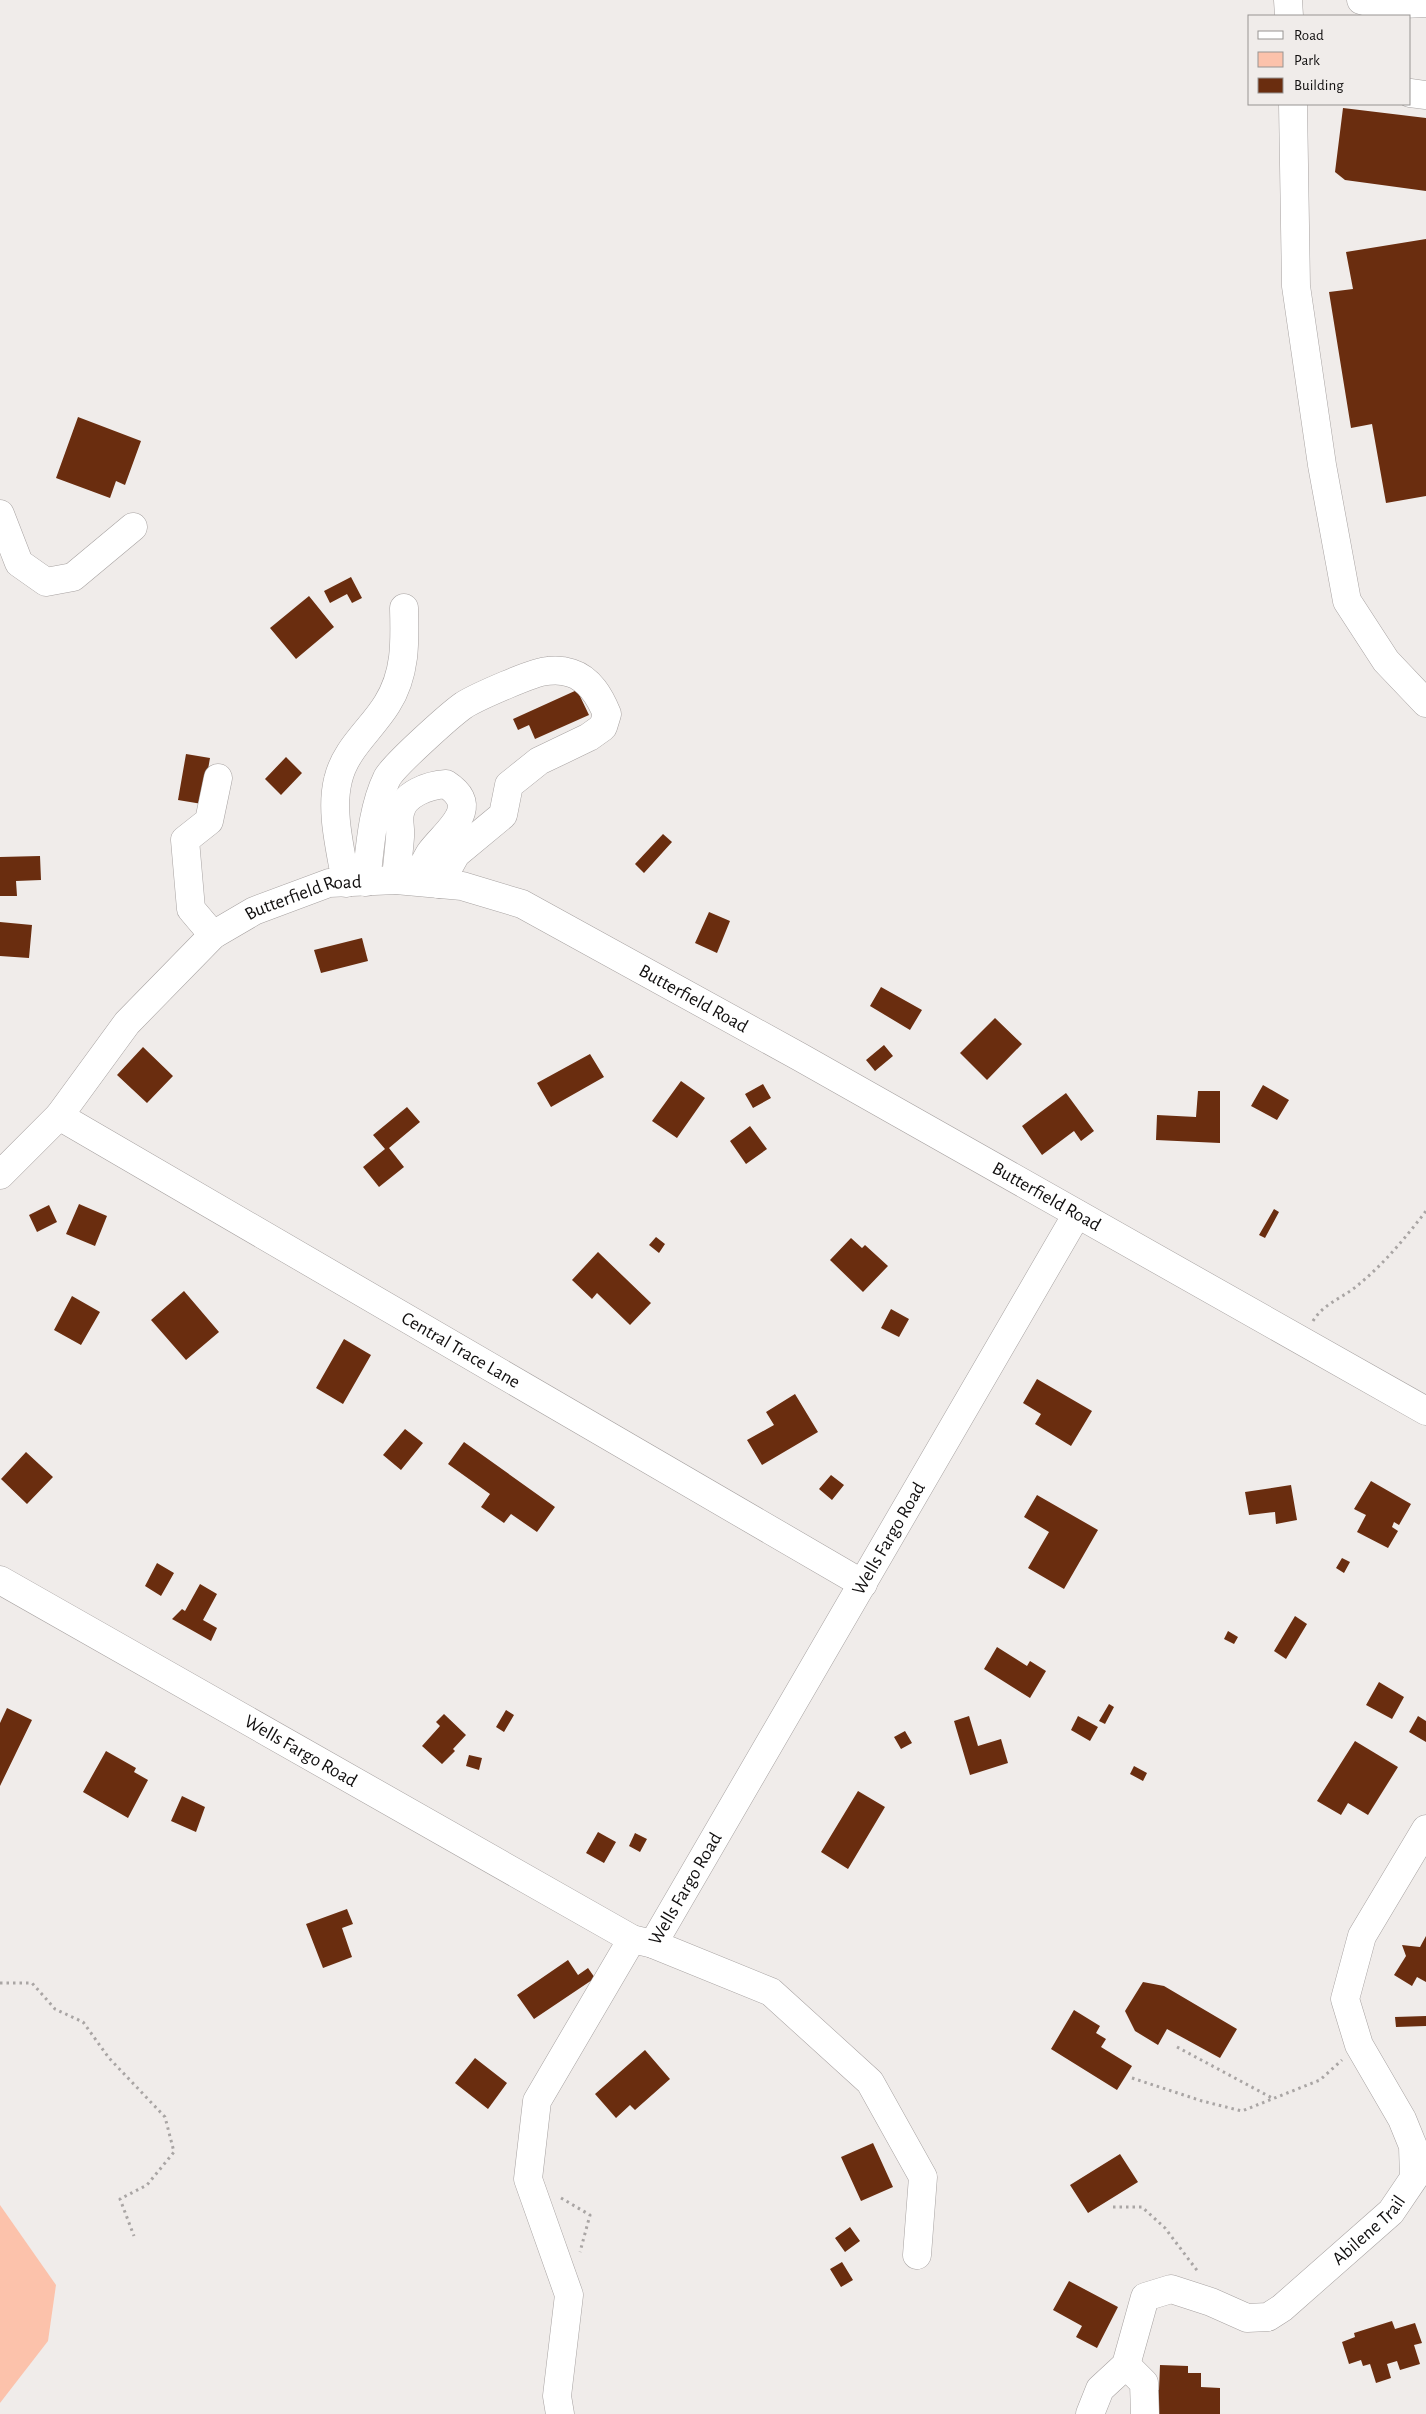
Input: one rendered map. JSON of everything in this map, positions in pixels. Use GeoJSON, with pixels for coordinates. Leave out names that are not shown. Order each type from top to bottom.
{"type":"FeatureCollection","features":[{"type":"Feature","properties":{"kind":"street"},"geometry":{"type":"LineString","coordinates":[[1288,0],[1289,15]]}},
{"type":"Feature","properties":{"kind":"street"},"geometry":{"type":"LineString","coordinates":[[1361,0],[1378,5],[1426,3]]}},
{"type":"Feature","properties":{"kind":"street"},"geometry":{"type":"LineString","coordinates":[[1411,93],[1426,95]]}},
{"type":"Feature","properties":{"kind":"street"},"geometry":{"type":"LineString","coordinates":[[1293,105],[1296,286],[1322,465],[1347,602],[1386,660],[1426,703]]}},
{"type":"Feature","properties":{"kind":"street"},"geometry":{"type":"LineString","coordinates":[[0,514],[19,564],[46,582],[73,577],[133,526]]}},
{"type":"Feature","properties":{"kind":"street"},"geometry":{"type":"LineString","coordinates":[[356,882],[338,828],[337,781],[346,757],[387,704],[400,678],[405,647],[404,608]]}},
{"type":"Feature","properties":{"kind":"street"},"geometry":{"type":"LineString","coordinates":[[356,882],[371,839],[379,803],[388,776],[426,738],[465,705],[547,671],[570,672],[586,681],[600,699],[607,714],[603,727],[589,737],[539,760],[517,777],[509,785],[503,815],[456,854],[417,881]]}},
{"type":"Feature","properties":{"kind":"street"},"geometry":{"type":"LineString","coordinates":[[213,935],[191,909],[185,840],[208,821],[218,778]]}},
{"type":"Feature","properties":{"kind":"street","name":"Butterfield Road"},"geometry":{"type":"LineString","coordinates":[[0,1175],[59,1116],[127,1023],[213,935],[254,911],[329,884],[417,881],[462,886],[522,904],[800,1057],[1426,1411]]}},
{"type":"Feature","properties":{"kind":"street","name":"Central Trace Lane"},"geometry":{"type":"LineString","coordinates":[[59,1116],[863,1584]]}},
{"type":"Feature","properties":{"kind":"street","name":"Wells Fargo Road"},"geometry":{"type":"LineString","coordinates":[[0,1580],[642,1941],[863,1584],[1077,1214]]}},
{"type":"Feature","properties":{"kind":"street","name":"Abilene Trail"},"geometry":{"type":"LineString","coordinates":[[1126,2365],[1145,2297],[1171,2289],[1211,2302],[1247,2318],[1268,2317],[1282,2308],[1391,2212],[1406,2193],[1414,2178],[1413,2146],[1402,2119],[1359,2045],[1345,1999],[1362,1936],[1426,1828]]}},
{"type":"Feature","properties":{"kind":"street"},"geometry":{"type":"LineString","coordinates":[[560,2414],[557,2396],[569,2295],[528,2179],[537,2100],[642,1941],[771,1992],[870,2082],[923,2176],[917,2255]]}},
{"type":"Feature","properties":{"kind":"street"},"geometry":{"type":"LineString","coordinates":[[1090,2414],[1100,2388],[1126,2365],[1144,2383],[1145,2414]]}},
{"type":"Feature","properties":{"kind":"path"},"geometry":{"type":"LineString","coordinates":[[1302,1340],[1316,1316],[1332,1300],[1357,1286],[1410,1234],[1426,1210]]}},
{"type":"Feature","properties":{"kind":"path"},"geometry":{"type":"LineString","coordinates":[[0,1984],[32,1983],[56,2009],[84,2022],[109,2058],[165,2117],[174,2152],[147,2185],[120,2198],[134,2236]]}},
{"type":"Feature","properties":{"kind":"path"},"geometry":{"type":"LineString","coordinates":[[1132,2078],[1242,2111],[1320,2080],[1359,2045]]}},
{"type":"Feature","properties":{"kind":"path"},"geometry":{"type":"LineString","coordinates":[[1177,2047],[1275,2099]]}},
{"type":"Feature","properties":{"kind":"path"},"geometry":{"type":"LineString","coordinates":[[1113,2207],[1142,2207],[1165,2228],[1200,2274]]}},
{"type":"Feature","properties":{"kind":"green space"},"geometry":{"type":"Polygon","coordinates":[[[0,2205],[56,2285],[48,2341],[0,2403],[0,2205]]]}},
{"type":"Feature","properties":{"kind":"building"},"geometry":{"type":"Polygon","coordinates":[[[1343,108],[1426,118],[1426,191],[1345,180],[1335,172],[1343,108]]]}},
{"type":"Feature","properties":{"kind":"building"},"geometry":{"type":"Polygon","coordinates":[[[1426,239],[1426,496],[1386,503],[1372,424],[1351,428],[1329,292],[1353,289],[1346,252],[1426,239]]]}},
{"type":"Feature","properties":{"kind":"building"},"geometry":{"type":"Polygon","coordinates":[[[78,417],[141,441],[125,485],[116,481],[110,498],[56,478],[78,417]]]}},
{"type":"Feature","properties":{"kind":"building"},"geometry":{"type":"Polygon","coordinates":[[[351,577],[362,598],[352,603],[347,594],[330,603],[324,591],[351,577]]]}},
{"type":"Feature","properties":{"kind":"building"},"geometry":{"type":"Polygon","coordinates":[[[309,596],[334,627],[296,659],[270,628],[309,596]]]}},
{"type":"Feature","properties":{"kind":"building"},"geometry":{"type":"Polygon","coordinates":[[[577,690],[589,715],[535,739],[529,725],[518,730],[513,719],[577,690]]]}},
{"type":"Feature","properties":{"kind":"building"},"geometry":{"type":"Polygon","coordinates":[[[186,754],[210,758],[202,804],[178,800],[186,754]]]}},
{"type":"Feature","properties":{"kind":"building"},"geometry":{"type":"Polygon","coordinates":[[[286,757],[302,773],[281,795],[265,779],[286,757]]]}},
{"type":"Feature","properties":{"kind":"building"},"geometry":{"type":"Polygon","coordinates":[[[663,834],[672,842],[644,873],[635,864],[663,834]]]}},
{"type":"Feature","properties":{"kind":"building"},"geometry":{"type":"Polygon","coordinates":[[[40,856],[41,880],[16,881],[17,896],[0,896],[0,857],[40,856]]]}},
{"type":"Feature","properties":{"kind":"building"},"geometry":{"type":"Polygon","coordinates":[[[709,912],[730,921],[717,953],[695,943],[709,912]]]}},
{"type":"Feature","properties":{"kind":"building"},"geometry":{"type":"Polygon","coordinates":[[[0,922],[32,925],[29,958],[0,956],[0,922]]]}},
{"type":"Feature","properties":{"kind":"building"},"geometry":{"type":"Polygon","coordinates":[[[362,938],[368,961],[321,973],[314,950],[362,938]]]}},
{"type":"Feature","properties":{"kind":"building"},"geometry":{"type":"Polygon","coordinates":[[[881,987],[922,1010],[910,1030],[870,1006],[881,987]]]}},
{"type":"Feature","properties":{"kind":"building"},"geometry":{"type":"Polygon","coordinates":[[[995,1018],[1022,1044],[987,1080],[960,1053],[995,1018]]]}},
{"type":"Feature","properties":{"kind":"building"},"geometry":{"type":"Polygon","coordinates":[[[884,1045],[893,1056],[875,1071],[866,1060],[884,1045]]]}},
{"type":"Feature","properties":{"kind":"building"},"geometry":{"type":"Polygon","coordinates":[[[143,1047],[173,1076],[147,1103],[117,1075],[143,1047]]]}},
{"type":"Feature","properties":{"kind":"building"},"geometry":{"type":"Polygon","coordinates":[[[590,1054],[604,1077],[551,1107],[537,1083],[590,1054]]]}},
{"type":"Feature","properties":{"kind":"building"},"geometry":{"type":"Polygon","coordinates":[[[681,1081],[705,1098],[677,1138],[652,1121],[681,1081]]]}},
{"type":"Feature","properties":{"kind":"building"},"geometry":{"type":"Polygon","coordinates":[[[763,1084],[771,1098],[753,1108],[745,1094],[763,1084]]]}},
{"type":"Feature","properties":{"kind":"building"},"geometry":{"type":"Polygon","coordinates":[[[1263,1085],[1289,1100],[1277,1120],[1251,1106],[1263,1085]]]}},
{"type":"Feature","properties":{"kind":"building"},"geometry":{"type":"Polygon","coordinates":[[[1198,1091],[1220,1091],[1220,1143],[1156,1140],[1157,1115],[1196,1117],[1198,1091]]]}},
{"type":"Feature","properties":{"kind":"building"},"geometry":{"type":"Polygon","coordinates":[[[1066,1093],[1094,1131],[1081,1141],[1074,1131],[1042,1155],[1022,1126],[1066,1093]]]}},
{"type":"Feature","properties":{"kind":"building"},"geometry":{"type":"Polygon","coordinates":[[[407,1107],[420,1122],[389,1148],[404,1167],[379,1187],[363,1167],[385,1149],[373,1135],[407,1107]]]}},
{"type":"Feature","properties":{"kind":"building"},"geometry":{"type":"Polygon","coordinates":[[[750,1126],[767,1149],[746,1164],[730,1141],[750,1126]]]}},
{"type":"Feature","properties":{"kind":"building"},"geometry":{"type":"Polygon","coordinates":[[[79,1204],[107,1216],[95,1246],[66,1234],[79,1204]]]}},
{"type":"Feature","properties":{"kind":"building"},"geometry":{"type":"Polygon","coordinates":[[[49,1205],[57,1222],[37,1232],[29,1215],[49,1205]]]}},
{"type":"Feature","properties":{"kind":"building"},"geometry":{"type":"Polygon","coordinates":[[[1274,1209],[1279,1212],[1265,1238],[1259,1235],[1274,1209]]]}},
{"type":"Feature","properties":{"kind":"building"},"geometry":{"type":"Polygon","coordinates":[[[656,1237],[665,1244],[659,1253],[649,1245],[656,1237]]]}},
{"type":"Feature","properties":{"kind":"building"},"geometry":{"type":"Polygon","coordinates":[[[851,1238],[862,1248],[865,1245],[888,1266],[863,1292],[830,1260],[851,1238]]]}},
{"type":"Feature","properties":{"kind":"building"},"geometry":{"type":"Polygon","coordinates":[[[598,1252],[651,1303],[630,1325],[597,1293],[592,1299],[572,1280],[598,1252]]]}},
{"type":"Feature","properties":{"kind":"building"},"geometry":{"type":"Polygon","coordinates":[[[184,1291],[219,1332],[186,1360],[151,1320],[184,1291]]]}},
{"type":"Feature","properties":{"kind":"building"},"geometry":{"type":"Polygon","coordinates":[[[72,1296],[100,1312],[81,1345],[54,1330],[72,1296]]]}},
{"type":"Feature","properties":{"kind":"building"},"geometry":{"type":"Polygon","coordinates":[[[891,1309],[909,1319],[899,1337],[881,1328],[891,1309]]]}},
{"type":"Feature","properties":{"kind":"building"},"geometry":{"type":"Polygon","coordinates":[[[344,1339],[371,1355],[343,1404],[316,1388],[344,1339]]]}},
{"type":"Feature","properties":{"kind":"building"},"geometry":{"type":"Polygon","coordinates":[[[1037,1379],[1092,1411],[1071,1446],[1035,1424],[1041,1414],[1023,1403],[1037,1379]]]}},
{"type":"Feature","properties":{"kind":"building"},"geometry":{"type":"Polygon","coordinates":[[[795,1394],[818,1432],[762,1465],[747,1440],[774,1425],[766,1412],[795,1394]]]}},
{"type":"Feature","properties":{"kind":"building"},"geometry":{"type":"Polygon","coordinates":[[[405,1429],[423,1443],[401,1470],[383,1455],[405,1429]]]}},
{"type":"Feature","properties":{"kind":"building"},"geometry":{"type":"Polygon","coordinates":[[[464,1442],[555,1507],[537,1532],[511,1514],[504,1523],[481,1507],[490,1494],[448,1464],[464,1442]]]}},
{"type":"Feature","properties":{"kind":"building"},"geometry":{"type":"Polygon","coordinates":[[[26,1452],[53,1477],[27,1504],[1,1479],[26,1452]]]}},
{"type":"Feature","properties":{"kind":"building"},"geometry":{"type":"Polygon","coordinates":[[[831,1475],[844,1485],[832,1500],[819,1489],[831,1475]]]}},
{"type":"Feature","properties":{"kind":"building"},"geometry":{"type":"Polygon","coordinates":[[[1371,1481],[1411,1504],[1399,1525],[1394,1522],[1392,1527],[1398,1531],[1388,1548],[1357,1532],[1366,1515],[1354,1509],[1371,1481]]]}},
{"type":"Feature","properties":{"kind":"building"},"geometry":{"type":"Polygon","coordinates":[[[1291,1485],[1297,1520],[1276,1524],[1275,1512],[1249,1515],[1245,1492],[1291,1485]]]}},
{"type":"Feature","properties":{"kind":"building"},"geometry":{"type":"Polygon","coordinates":[[[1037,1495],[1098,1530],[1064,1589],[1028,1568],[1049,1532],[1024,1517],[1037,1495]]]}},
{"type":"Feature","properties":{"kind":"building"},"geometry":{"type":"Polygon","coordinates":[[[1342,1558],[1350,1562],[1344,1573],[1336,1568],[1342,1558]]]}},
{"type":"Feature","properties":{"kind":"building"},"geometry":{"type":"Polygon","coordinates":[[[157,1563],[174,1573],[161,1596],[145,1586],[157,1563]]]}},
{"type":"Feature","properties":{"kind":"building"},"geometry":{"type":"Polygon","coordinates":[[[200,1584],[217,1594],[203,1620],[217,1628],[211,1641],[172,1619],[182,1609],[185,1611],[200,1584]]]}},
{"type":"Feature","properties":{"kind":"building"},"geometry":{"type":"Polygon","coordinates":[[[1295,1616],[1307,1624],[1286,1659],[1274,1651],[1295,1616]]]}},
{"type":"Feature","properties":{"kind":"building"},"geometry":{"type":"Polygon","coordinates":[[[1228,1631],[1238,1637],[1234,1644],[1224,1639],[1228,1631]]]}},
{"type":"Feature","properties":{"kind":"building"},"geometry":{"type":"Polygon","coordinates":[[[997,1647],[1027,1666],[1030,1661],[1046,1671],[1030,1698],[984,1669],[997,1647]]]}},
{"type":"Feature","properties":{"kind":"building"},"geometry":{"type":"Polygon","coordinates":[[[1379,1682],[1404,1697],[1392,1719],[1366,1705],[1379,1682]]]}},
{"type":"Feature","properties":{"kind":"building"},"geometry":{"type":"Polygon","coordinates":[[[1109,1704],[1114,1707],[1105,1724],[1099,1721],[1109,1704]]]}},
{"type":"Feature","properties":{"kind":"building"},"geometry":{"type":"Polygon","coordinates":[[[7,1708],[32,1720],[0,1786],[0,1723],[7,1708]]]}},
{"type":"Feature","properties":{"kind":"building"},"geometry":{"type":"Polygon","coordinates":[[[506,1710],[514,1715],[504,1732],[496,1727],[506,1710]]]}},
{"type":"Feature","properties":{"kind":"building"},"geometry":{"type":"Polygon","coordinates":[[[444,1714],[466,1735],[453,1749],[455,1751],[442,1764],[422,1746],[440,1726],[436,1722],[444,1714]]]}},
{"type":"Feature","properties":{"kind":"building"},"geometry":{"type":"Polygon","coordinates":[[[969,1716],[978,1746],[1001,1739],[1008,1763],[970,1775],[954,1721],[969,1716]]]}},
{"type":"Feature","properties":{"kind":"building"},"geometry":{"type":"Polygon","coordinates":[[[1078,1716],[1098,1727],[1090,1741],[1071,1730],[1078,1716]]]}},
{"type":"Feature","properties":{"kind":"building"},"geometry":{"type":"Polygon","coordinates":[[[1418,1716],[1426,1721],[1426,1742],[1409,1732],[1418,1716]]]}},
{"type":"Feature","properties":{"kind":"building"},"geometry":{"type":"Polygon","coordinates":[[[905,1731],[912,1743],[901,1749],[894,1737],[905,1731]]]}},
{"type":"Feature","properties":{"kind":"building"},"geometry":{"type":"Polygon","coordinates":[[[1355,1741],[1398,1767],[1368,1815],[1348,1803],[1341,1815],[1317,1801],[1355,1741]]]}},
{"type":"Feature","properties":{"kind":"building"},"geometry":{"type":"Polygon","coordinates":[[[106,1751],[136,1768],[134,1772],[148,1780],[128,1818],[83,1792],[106,1751]]]}},
{"type":"Feature","properties":{"kind":"building"},"geometry":{"type":"Polygon","coordinates":[[[469,1755],[482,1758],[479,1770],[466,1766],[469,1755]]]}},
{"type":"Feature","properties":{"kind":"building"},"geometry":{"type":"Polygon","coordinates":[[[1134,1766],[1147,1773],[1143,1781],[1130,1774],[1134,1766]]]}},
{"type":"Feature","properties":{"kind":"building"},"geometry":{"type":"Polygon","coordinates":[[[858,1791],[885,1807],[848,1869],[821,1852],[858,1791]]]}},
{"type":"Feature","properties":{"kind":"building"},"geometry":{"type":"Polygon","coordinates":[[[182,1796],[205,1807],[196,1832],[171,1821],[182,1796]]]}},
{"type":"Feature","properties":{"kind":"building"},"geometry":{"type":"Polygon","coordinates":[[[598,1832],[616,1842],[604,1863],[586,1853],[598,1832]]]}},
{"type":"Feature","properties":{"kind":"building"},"geometry":{"type":"Polygon","coordinates":[[[635,1833],[647,1839],[640,1852],[629,1846],[635,1833]]]}},
{"type":"Feature","properties":{"kind":"building"},"geometry":{"type":"Polygon","coordinates":[[[347,1909],[353,1924],[342,1928],[352,1957],[323,1968],[306,1924],[347,1909]]]}},
{"type":"Feature","properties":{"kind":"building"},"geometry":{"type":"Polygon","coordinates":[[[1426,1936],[1426,1982],[1417,1977],[1412,1986],[1394,1975],[1406,1956],[1402,1945],[1420,1947],[1426,1936]]]}},
{"type":"Feature","properties":{"kind":"building"},"geometry":{"type":"Polygon","coordinates":[[[568,1960],[578,1975],[588,1968],[595,1978],[534,2019],[517,1995],[568,1960]]]}},
{"type":"Feature","properties":{"kind":"building"},"geometry":{"type":"Polygon","coordinates":[[[1143,1982],[1164,1986],[1237,2029],[1220,2058],[1167,2029],[1158,2045],[1135,2031],[1125,2011],[1143,1982]]]}},
{"type":"Feature","properties":{"kind":"building"},"geometry":{"type":"Polygon","coordinates":[[[1074,2010],[1100,2026],[1096,2033],[1106,2039],[1101,2047],[1132,2066],[1117,2090],[1051,2049],[1074,2010]]]}},
{"type":"Feature","properties":{"kind":"building"},"geometry":{"type":"Polygon","coordinates":[[[1426,2016],[1426,2026],[1396,2027],[1395,2017],[1426,2016]]]}},
{"type":"Feature","properties":{"kind":"building"},"geometry":{"type":"Polygon","coordinates":[[[645,2050],[670,2079],[635,2110],[630,2105],[616,2118],[595,2094],[645,2050]]]}},
{"type":"Feature","properties":{"kind":"building"},"geometry":{"type":"Polygon","coordinates":[[[475,2058],[507,2083],[488,2109],[455,2083],[475,2058]]]}},
{"type":"Feature","properties":{"kind":"building"},"geometry":{"type":"Polygon","coordinates":[[[873,2143],[893,2187],[861,2201],[841,2157],[873,2143]]]}},
{"type":"Feature","properties":{"kind":"building"},"geometry":{"type":"Polygon","coordinates":[[[1120,2154],[1138,2182],[1088,2213],[1070,2185],[1120,2154]]]}},
{"type":"Feature","properties":{"kind":"building"},"geometry":{"type":"Polygon","coordinates":[[[850,2227],[860,2241],[845,2252],[835,2238],[850,2227]]]}},
{"type":"Feature","properties":{"kind":"building"},"geometry":{"type":"Polygon","coordinates":[[[842,2262],[853,2280],[841,2287],[830,2269],[842,2262]]]}},
{"type":"Feature","properties":{"kind":"building"},"geometry":{"type":"Polygon","coordinates":[[[1069,2281],[1118,2307],[1097,2348],[1076,2337],[1082,2326],[1053,2310],[1069,2281]]]}},
{"type":"Feature","properties":{"kind":"building"},"geometry":{"type":"Polygon","coordinates":[[[1392,2321],[1395,2329],[1415,2323],[1422,2343],[1414,2345],[1420,2364],[1400,2370],[1397,2361],[1387,2364],[1391,2378],[1376,2383],[1370,2364],[1363,2366],[1361,2360],[1349,2364],[1342,2342],[1355,2337],[1354,2333],[1392,2321]]]}},
{"type":"Feature","properties":{"kind":"building"},"geometry":{"type":"Polygon","coordinates":[[[1160,2365],[1188,2366],[1188,2373],[1201,2373],[1201,2387],[1220,2388],[1220,2414],[1152,2414],[1152,2390],[1159,2390],[1160,2365]]]}}]}
